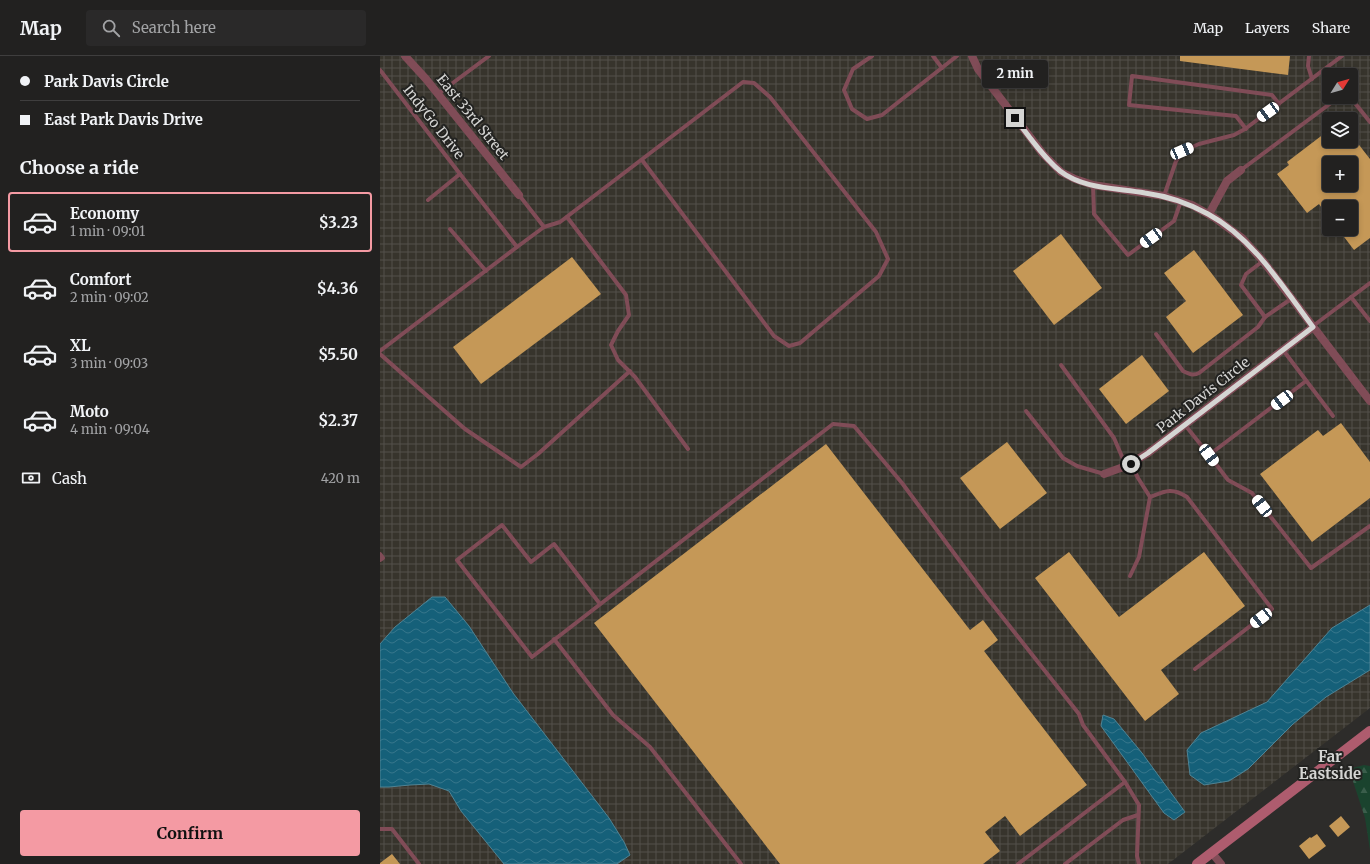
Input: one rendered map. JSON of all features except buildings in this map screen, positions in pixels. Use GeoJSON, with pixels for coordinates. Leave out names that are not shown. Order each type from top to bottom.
{"type":"FeatureCollection","features":[{"type":"Feature","properties":{"kind":"main road"},"geometry":{"type":"LineString","coordinates":[[1197,864],[1370,731]]}},
{"type":"Feature","properties":{"kind":"street","name":"East 33rd Street"},"geometry":{"type":"LineString","coordinates":[[405,56],[519,195]]}},
{"type":"Feature","properties":{"kind":"street"},"geometry":{"type":"LineString","coordinates":[[972,56],[978,69],[1043,154],[1061,172],[1075,179],[1093,185],[1164,196],[1181,202],[1209,214],[1242,238],[1263,261],[1370,401]]}},
{"type":"Feature","properties":{"kind":"street"},"geometry":{"type":"LineString","coordinates":[[1209,214],[1227,181],[1241,170]]}},
{"type":"Feature","properties":{"kind":"street","name":"Park Davis Circle"},"geometry":{"type":"LineString","coordinates":[[1104,474],[1129,465],[1148,453],[1313,327]]}},
{"type":"Feature","properties":{"kind":"street"},"geometry":{"type":"LineString","coordinates":[[1212,853],[1221,864]]}},
{"type":"Feature","properties":{"kind":"lane"},"geometry":{"type":"LineString","coordinates":[[438,95],[489,56]]}},
{"type":"Feature","properties":{"kind":"lane"},"geometry":{"type":"LineString","coordinates":[[872,56],[853,69],[844,90],[852,109],[868,119],[882,115],[957,56]]}},
{"type":"Feature","properties":{"kind":"lane"},"geometry":{"type":"LineString","coordinates":[[933,56],[942,68]]}},
{"type":"Feature","properties":{"kind":"lane"},"geometry":{"type":"LineString","coordinates":[[1309,56],[1308,66],[1312,79]]}},
{"type":"Feature","properties":{"kind":"lane"},"geometry":{"type":"LineString","coordinates":[[1164,196],[1176,161],[1182,151],[1199,144],[1234,135],[1246,129],[1342,56]]}},
{"type":"Feature","properties":{"kind":"lane","name":"IndyGo Drive"},"geometry":{"type":"LineString","coordinates":[[380,70],[460,174],[428,200]]}},
{"type":"Feature","properties":{"kind":"lane"},"geometry":{"type":"LineString","coordinates":[[1246,129],[1236,116],[1129,105],[1132,76],[1272,95],[1279,104]]}},
{"type":"Feature","properties":{"kind":"lane"},"geometry":{"type":"LineString","coordinates":[[380,351],[544,227],[560,222],[742,82],[754,83],[770,97],[876,232],[888,259],[879,276],[800,343],[789,346],[774,336],[642,160]]}},
{"type":"Feature","properties":{"kind":"lane"},"geometry":{"type":"LineString","coordinates":[[1241,170],[1330,104]]}},
{"type":"Feature","properties":{"kind":"lane"},"geometry":{"type":"LineString","coordinates":[[1356,104],[1370,122]]}},
{"type":"Feature","properties":{"kind":"lane"},"geometry":{"type":"LineString","coordinates":[[460,174],[517,247]]}},
{"type":"Feature","properties":{"kind":"lane"},"geometry":{"type":"LineString","coordinates":[[1093,185],[1094,214],[1128,254],[1174,222],[1181,202]]}},
{"type":"Feature","properties":{"kind":"lane"},"geometry":{"type":"LineString","coordinates":[[519,195],[544,227]]}},
{"type":"Feature","properties":{"kind":"lane"},"geometry":{"type":"LineString","coordinates":[[567,216],[626,295],[629,315],[611,344],[618,360],[635,377],[688,449]]}},
{"type":"Feature","properties":{"kind":"lane"},"geometry":{"type":"LineString","coordinates":[[450,229],[486,271]]}},
{"type":"Feature","properties":{"kind":"lane"},"geometry":{"type":"LineString","coordinates":[[1263,261],[1246,274],[1241,285],[1266,317]]}},
{"type":"Feature","properties":{"kind":"lane"},"geometry":{"type":"LineString","coordinates":[[1313,327],[1370,283]]}},
{"type":"Feature","properties":{"kind":"lane"},"geometry":{"type":"LineString","coordinates":[[1351,297],[1370,321]]}},
{"type":"Feature","properties":{"kind":"lane"},"geometry":{"type":"LineString","coordinates":[[1156,334],[1183,371],[1194,375],[1200,373],[1258,327],[1266,317],[1291,299]]}},
{"type":"Feature","properties":{"kind":"lane"},"geometry":{"type":"LineString","coordinates":[[1283,350],[1333,416]]}},
{"type":"Feature","properties":{"kind":"lane"},"geometry":{"type":"LineString","coordinates":[[380,354],[465,429],[521,467],[538,454],[630,371]]}},
{"type":"Feature","properties":{"kind":"lane"},"geometry":{"type":"LineString","coordinates":[[1061,365],[1114,438],[1129,465],[1150,497],[1139,557],[1130,576]]}},
{"type":"Feature","properties":{"kind":"lane"},"geometry":{"type":"LineString","coordinates":[[1209,455],[1306,381]]}},
{"type":"Feature","properties":{"kind":"lane"},"geometry":{"type":"LineString","coordinates":[[1026,411],[1063,458],[1077,466],[1104,474]]}},
{"type":"Feature","properties":{"kind":"lane"},"geometry":{"type":"LineString","coordinates":[[600,604],[554,544],[531,562],[502,524],[456,560],[532,657],[833,424],[854,426],[902,483],[980,589],[1079,714],[1083,725],[1125,782],[1139,805],[1137,856],[1139,864]]}},
{"type":"Feature","properties":{"kind":"lane"},"geometry":{"type":"LineString","coordinates":[[1185,425],[1228,480],[1252,493],[1310,568],[1370,526]]}},
{"type":"Feature","properties":{"kind":"lane"},"geometry":{"type":"LineString","coordinates":[[1150,497],[1167,490],[1179,492],[1187,497],[1272,610],[1194,669]]}},
{"type":"Feature","properties":{"kind":"lane"},"geometry":{"type":"LineString","coordinates":[[380,554],[382,558],[380,560]]}},
{"type":"Feature","properties":{"kind":"lane"},"geometry":{"type":"LineString","coordinates":[[554,639],[613,715],[650,747],[741,864]]}},
{"type":"Feature","properties":{"kind":"lane"},"geometry":{"type":"LineString","coordinates":[[1018,864],[1125,782]]}},
{"type":"Feature","properties":{"kind":"lane"},"geometry":{"type":"LineString","coordinates":[[1065,864],[1123,820],[1138,815]]}},
{"type":"Feature","properties":{"kind":"lane"},"geometry":{"type":"LineString","coordinates":[[380,829],[392,829],[419,864]]}},
{"type":"Feature","properties":{"kind":"shaded area"},"geometry":{"type":"Polygon","coordinates":[[[380,56],[1370,56],[1370,708],[1168,864],[380,864],[380,56]]]}},
{"type":"Feature","properties":{"kind":"green space"},"geometry":{"type":"Polygon","coordinates":[[[1364,765],[1370,766],[1370,850],[1365,818],[1349,769],[1364,765]]]}},
{"type":"Feature","properties":{"kind":"water"},"geometry":{"type":"Polygon","coordinates":[[[432,597],[445,597],[469,626],[513,693],[609,818],[630,855],[617,864],[504,864],[461,811],[449,791],[429,784],[380,787],[380,644],[395,627],[432,597]]]}},
{"type":"Feature","properties":{"kind":"water"},"geometry":{"type":"Polygon","coordinates":[[[1370,605],[1370,670],[1326,697],[1293,724],[1248,769],[1229,781],[1204,785],[1190,775],[1187,750],[1201,733],[1267,702],[1332,628],[1370,605]]]}},
{"type":"Feature","properties":{"kind":"water"},"geometry":{"type":"Polygon","coordinates":[[[1103,715],[1114,719],[1142,753],[1185,812],[1174,820],[1164,813],[1101,726],[1103,715]]]}},
{"type":"Feature","properties":{"kind":"district","name":"Far Eastside"},"geometry":{"type":"Point","coordinates":[1330,766]}},
{"type":"Feature","properties":{"kind":"route"},"geometry":{"type":"LineString","coordinates":[[1015,118],[1043,154],[1061,172],[1075,179],[1093,185],[1164,196],[1192,206],[1215,218],[1242,238],[1257,253],[1313,327],[1142,458],[1131,464]]}}]}
